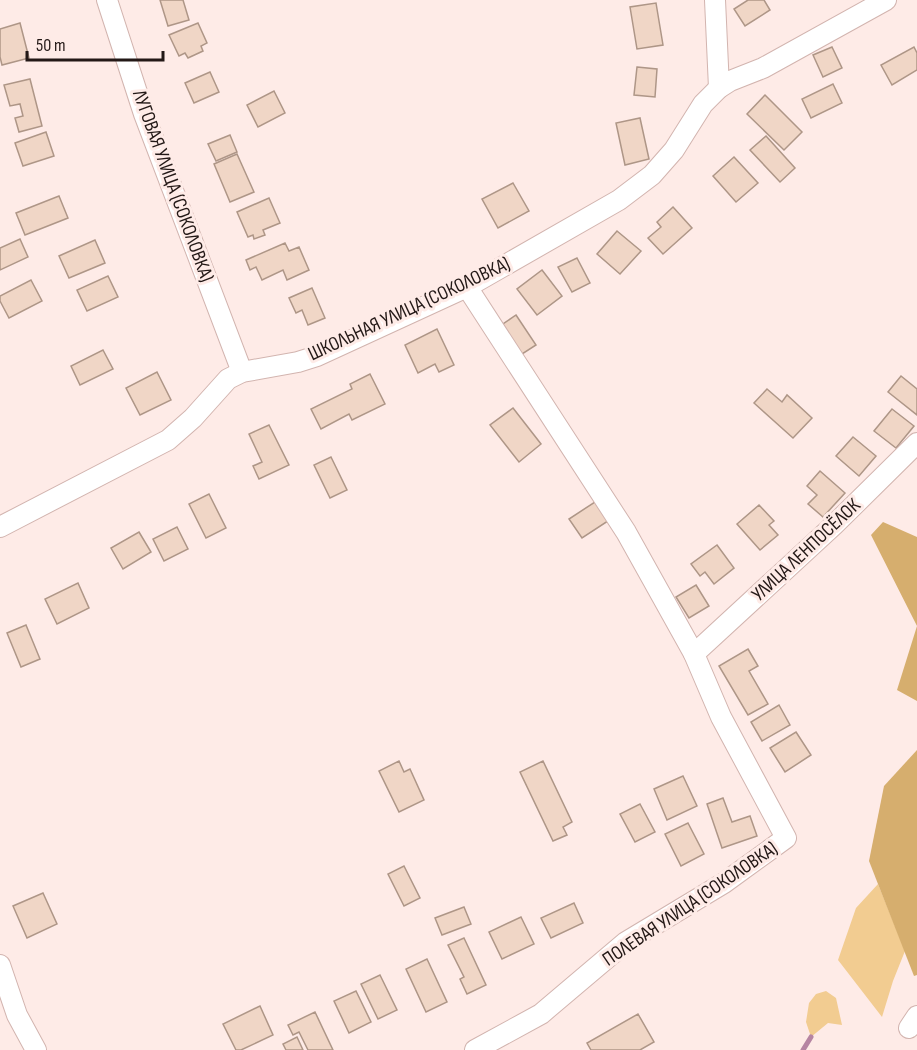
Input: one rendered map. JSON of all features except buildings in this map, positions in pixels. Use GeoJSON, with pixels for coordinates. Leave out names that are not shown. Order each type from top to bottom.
{"type":"FeatureCollection","features":[{"type":"Feature","properties":{"kind":"street","name":"ЛУГОВАЯ УЛИЦА (СОКОЛОВКА)"},"geometry":{"type":"LineString","coordinates":[[106,0],[144,114],[242,372]]}},
{"type":"Feature","properties":{"kind":"street"},"geometry":{"type":"LineString","coordinates":[[715,0],[719,88]]}},
{"type":"Feature","properties":{"kind":"street","name":"ШКОЛЬНАЯ УЛИЦА (СОКОЛОВКА)"},"geometry":{"type":"LineString","coordinates":[[0,527],[168,440],[193,418],[228,379],[242,372],[298,362],[317,356],[467,287],[619,200],[652,175],[674,150],[703,104],[719,88],[730,81],[763,68],[886,0]]}},
{"type":"Feature","properties":{"kind":"street"},"geometry":{"type":"LineString","coordinates":[[467,287],[626,532],[694,654]]}},
{"type":"Feature","properties":{"kind":"street","name":"УЛИЦА ЛЕНПОСЁЛОК"},"geometry":{"type":"LineString","coordinates":[[694,654],[834,525],[917,443]]}},
{"type":"Feature","properties":{"kind":"street","name":"ПОЛЕВАЯ УЛИЦА (СОКОЛОВКА)"},"geometry":{"type":"LineString","coordinates":[[476,1050],[541,1014],[626,942],[724,883],[786,838],[721,717],[694,654]]}},
{"type":"Feature","properties":{"kind":"street"},"geometry":{"type":"LineString","coordinates":[[0,965],[17,1015],[36,1050]]}},
{"type":"Feature","properties":{"kind":"shaded area"},"geometry":{"type":"Polygon","coordinates":[[[883,522],[917,537],[917,626],[871,535],[883,522]]]}},
{"type":"Feature","properties":{"kind":"shaded area"},"geometry":{"type":"Polygon","coordinates":[[[917,626],[917,701],[897,690],[917,626]]]}},
{"type":"Feature","properties":{"kind":"shaded area"},"geometry":{"type":"Polygon","coordinates":[[[917,750],[917,975],[914,976],[869,861],[884,786],[917,750]]]}},
{"type":"Feature","properties":{"kind":"shaded area"},"geometry":{"type":"Polygon","coordinates":[[[878,884],[905,951],[882,1017],[838,960],[856,908],[878,884]]]}},
{"type":"Feature","properties":{"kind":"shaded area"},"geometry":{"type":"Polygon","coordinates":[[[826,991],[836,998],[842,1025],[828,1023],[811,1037],[806,1022],[809,1003],[816,994],[826,991]]]}},
{"type":"Feature","properties":{"kind":"waterway"},"geometry":{"type":"LineString","coordinates":[[803,1050],[811,1037]]}}]}
